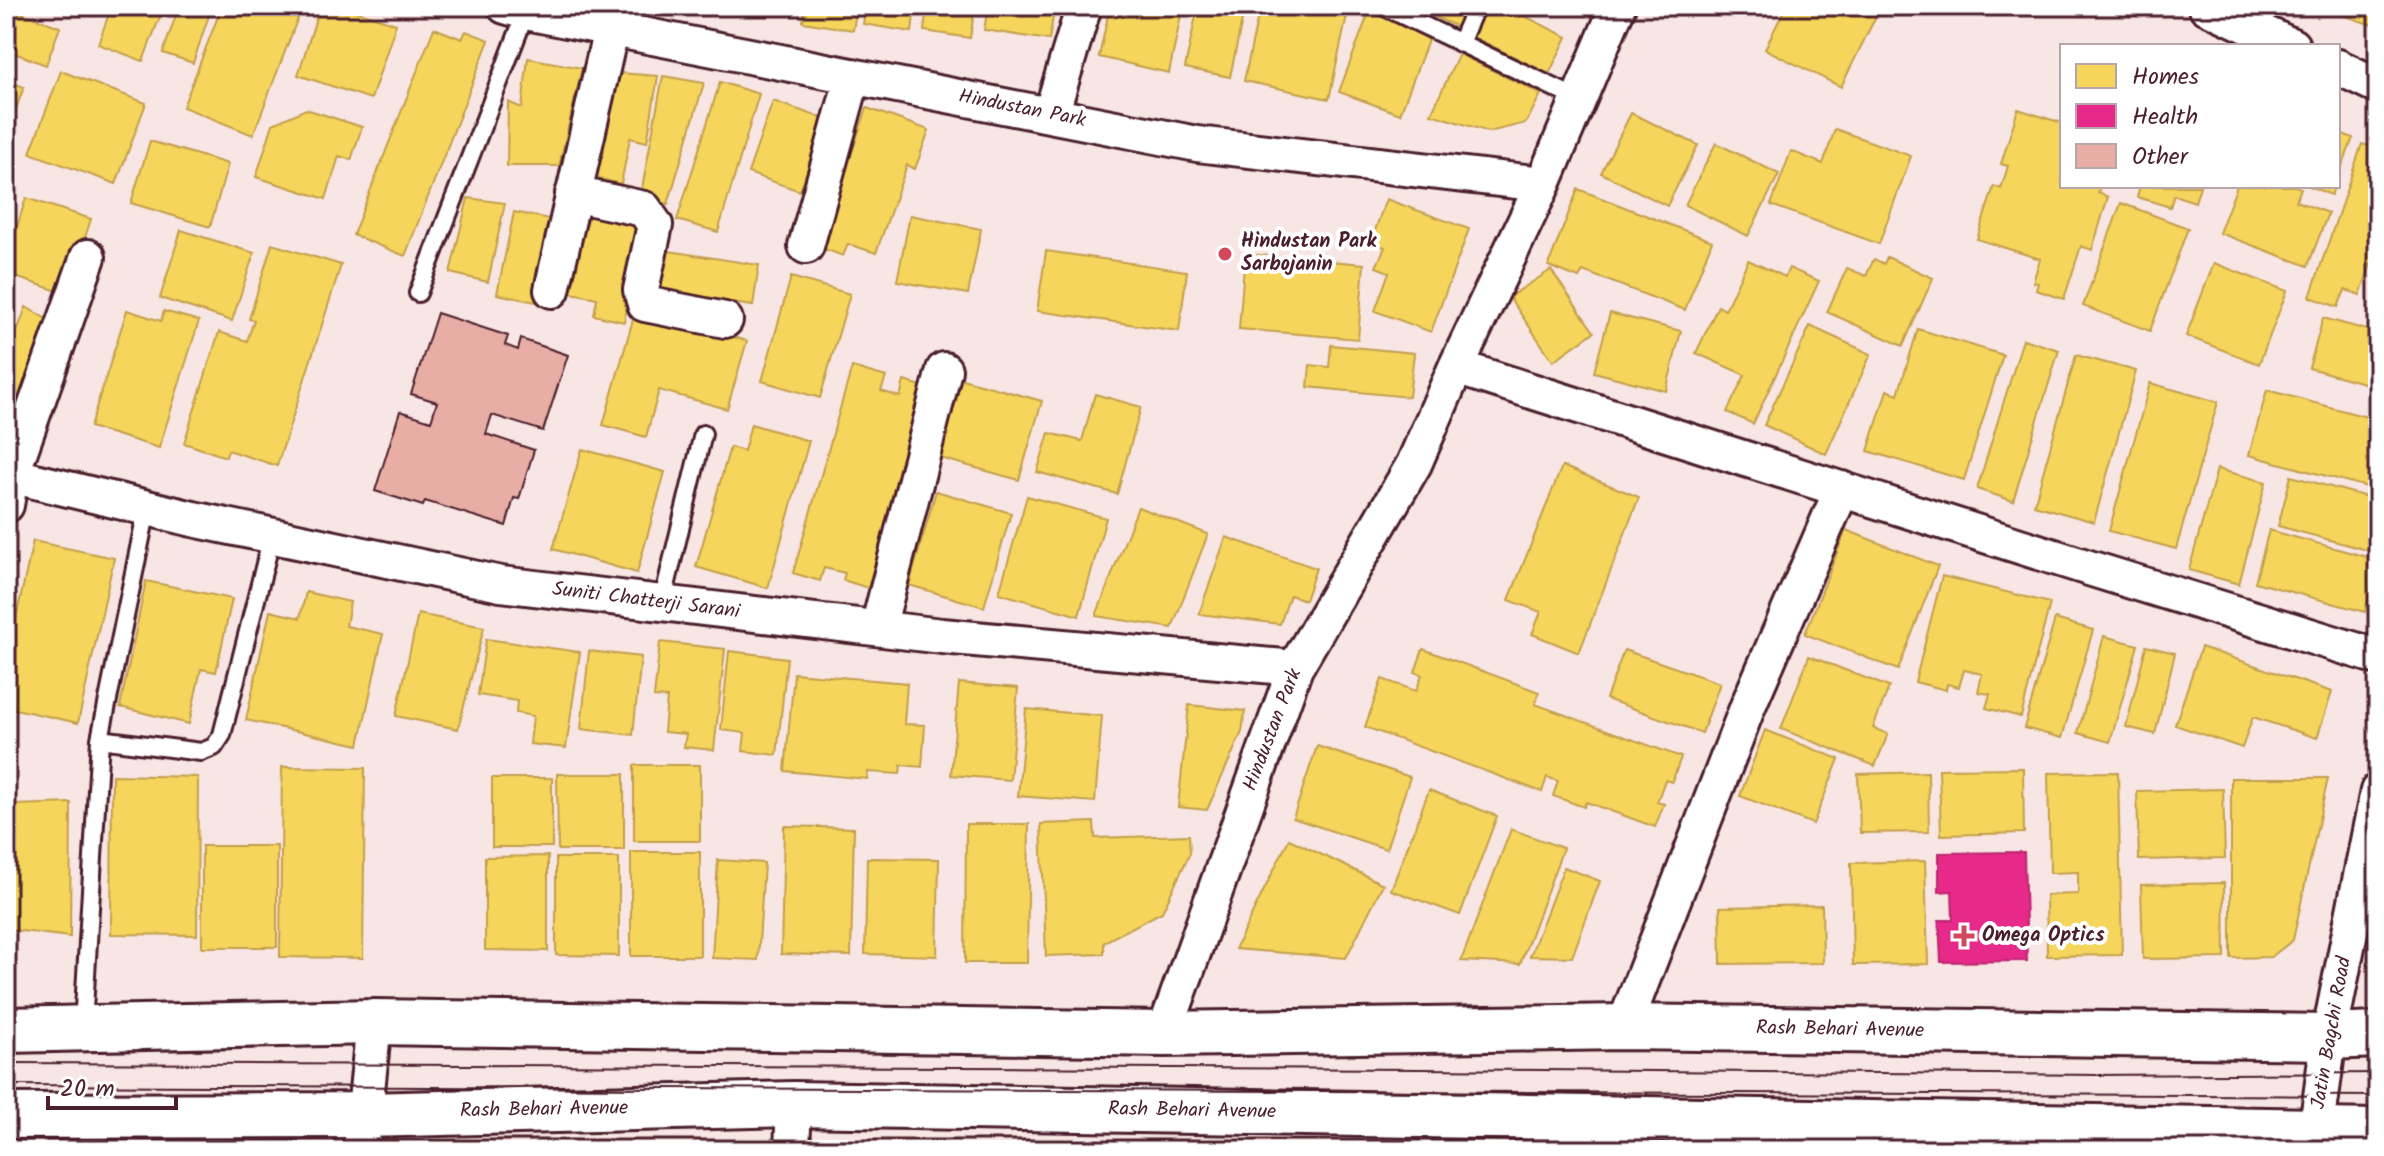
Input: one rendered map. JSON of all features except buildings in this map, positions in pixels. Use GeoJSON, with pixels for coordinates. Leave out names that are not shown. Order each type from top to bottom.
{"type":"FeatureCollection","features":[{"type":"Feature","properties":{"kind":"main road","name":"Rash Behari Avenue"},"geometry":{"type":"LineString","coordinates":[[6,1030],[374,1022],[1164,1034],[1624,1027],[2329,1037],[2378,1035]]}},
{"type":"Feature","properties":{"kind":"main road","name":"Rash Behari Avenue"},"geometry":{"type":"LineString","coordinates":[[6,1116],[363,1132],[794,1104],[1571,1134],[2315,1142],[2378,1132]]}},
{"type":"Feature","properties":{"kind":"street"},"geometry":{"type":"LineString","coordinates":[[1051,114],[1084,6]]}},
{"type":"Feature","properties":{"kind":"street","name":"Hindustan Park"},"geometry":{"type":"LineString","coordinates":[[1164,1034],[1295,668],[1414,464],[1456,367],[1543,184],[1618,6]]}},
{"type":"Feature","properties":{"kind":"street"},"geometry":{"type":"LineString","coordinates":[[2206,6],[2288,44]]}},
{"type":"Feature","properties":{"kind":"street","name":"Hindustan Park"},"geometry":{"type":"LineString","coordinates":[[516,9],[1197,144],[1543,184]]}},
{"type":"Feature","properties":{"kind":"street"},"geometry":{"type":"LineString","coordinates":[[552,290],[611,29]]}},
{"type":"Feature","properties":{"kind":"street"},"geometry":{"type":"LineString","coordinates":[[2340,68],[2378,86]]}},
{"type":"Feature","properties":{"kind":"street"},"geometry":{"type":"LineString","coordinates":[[806,246],[853,76]]}},
{"type":"Feature","properties":{"kind":"street"},"geometry":{"type":"LineString","coordinates":[[573,194],[644,209],[655,225],[641,290],[645,304],[725,320]]}},
{"type":"Feature","properties":{"kind":"street"},"geometry":{"type":"LineString","coordinates":[[8,485],[88,257]]}},
{"type":"Feature","properties":{"kind":"street"},"geometry":{"type":"LineString","coordinates":[[1456,367],[2378,657]]}},
{"type":"Feature","properties":{"kind":"street"},"geometry":{"type":"LineString","coordinates":[[878,628],[944,370]]}},
{"type":"Feature","properties":{"kind":"street","name":"Suniti Chatterji Sarani"},"geometry":{"type":"LineString","coordinates":[[8,485],[147,509],[501,584],[878,628],[1295,668]]}},
{"type":"Feature","properties":{"kind":"street"},"geometry":{"type":"LineString","coordinates":[[1624,1027],[1748,706],[1842,489]]}},
{"type":"Feature","properties":{"kind":"street","name":"Jatin Bagchi Road"},"geometry":{"type":"LineString","coordinates":[[2315,1142],[2329,1037],[2378,791]]}},
{"type":"Feature","properties":{"kind":"street"},"geometry":{"type":"LineString","coordinates":[[363,1132],[374,1022]]}},
{"type":"Feature","properties":{"kind":"street"},"geometry":{"type":"LineString","coordinates":[[792,1150],[794,1104]]}},
{"type":"Feature","properties":{"kind":"lane"},"geometry":{"type":"LineString","coordinates":[[1460,43],[1476,6]]}},
{"type":"Feature","properties":{"kind":"lane"},"geometry":{"type":"LineString","coordinates":[[1385,7],[1578,99]]}},
{"type":"Feature","properties":{"kind":"lane"},"geometry":{"type":"LineString","coordinates":[[418,293],[516,9]]}},
{"type":"Feature","properties":{"kind":"lane"},"geometry":{"type":"LineString","coordinates":[[662,603],[703,434]]}},
{"type":"Feature","properties":{"kind":"lane"},"geometry":{"type":"LineString","coordinates":[[83,1028],[100,739],[147,509]]}},
{"type":"Feature","properties":{"kind":"lane"},"geometry":{"type":"LineString","coordinates":[[100,739],[201,752],[214,747],[222,735],[272,536]]}},
{"type":"Feature","properties":{"kind":"tram line"},"geometry":{"type":"LineString","coordinates":[[6,1063],[2096,1075],[2378,1073]]}},
{"type":"Feature","properties":{"kind":"tram line"},"geometry":{"type":"LineString","coordinates":[[6,1085],[2378,1096]]}},
{"type":"Feature","properties":{"kind":"place","name":"Hindustan Park Sarbojanin"},"geometry":{"type":"Point","coordinates":[1225,254]}},
{"type":"Feature","properties":{"kind":"place","name":"Omega Optics"},"geometry":{"type":"Point","coordinates":[1964,936]}}]}
